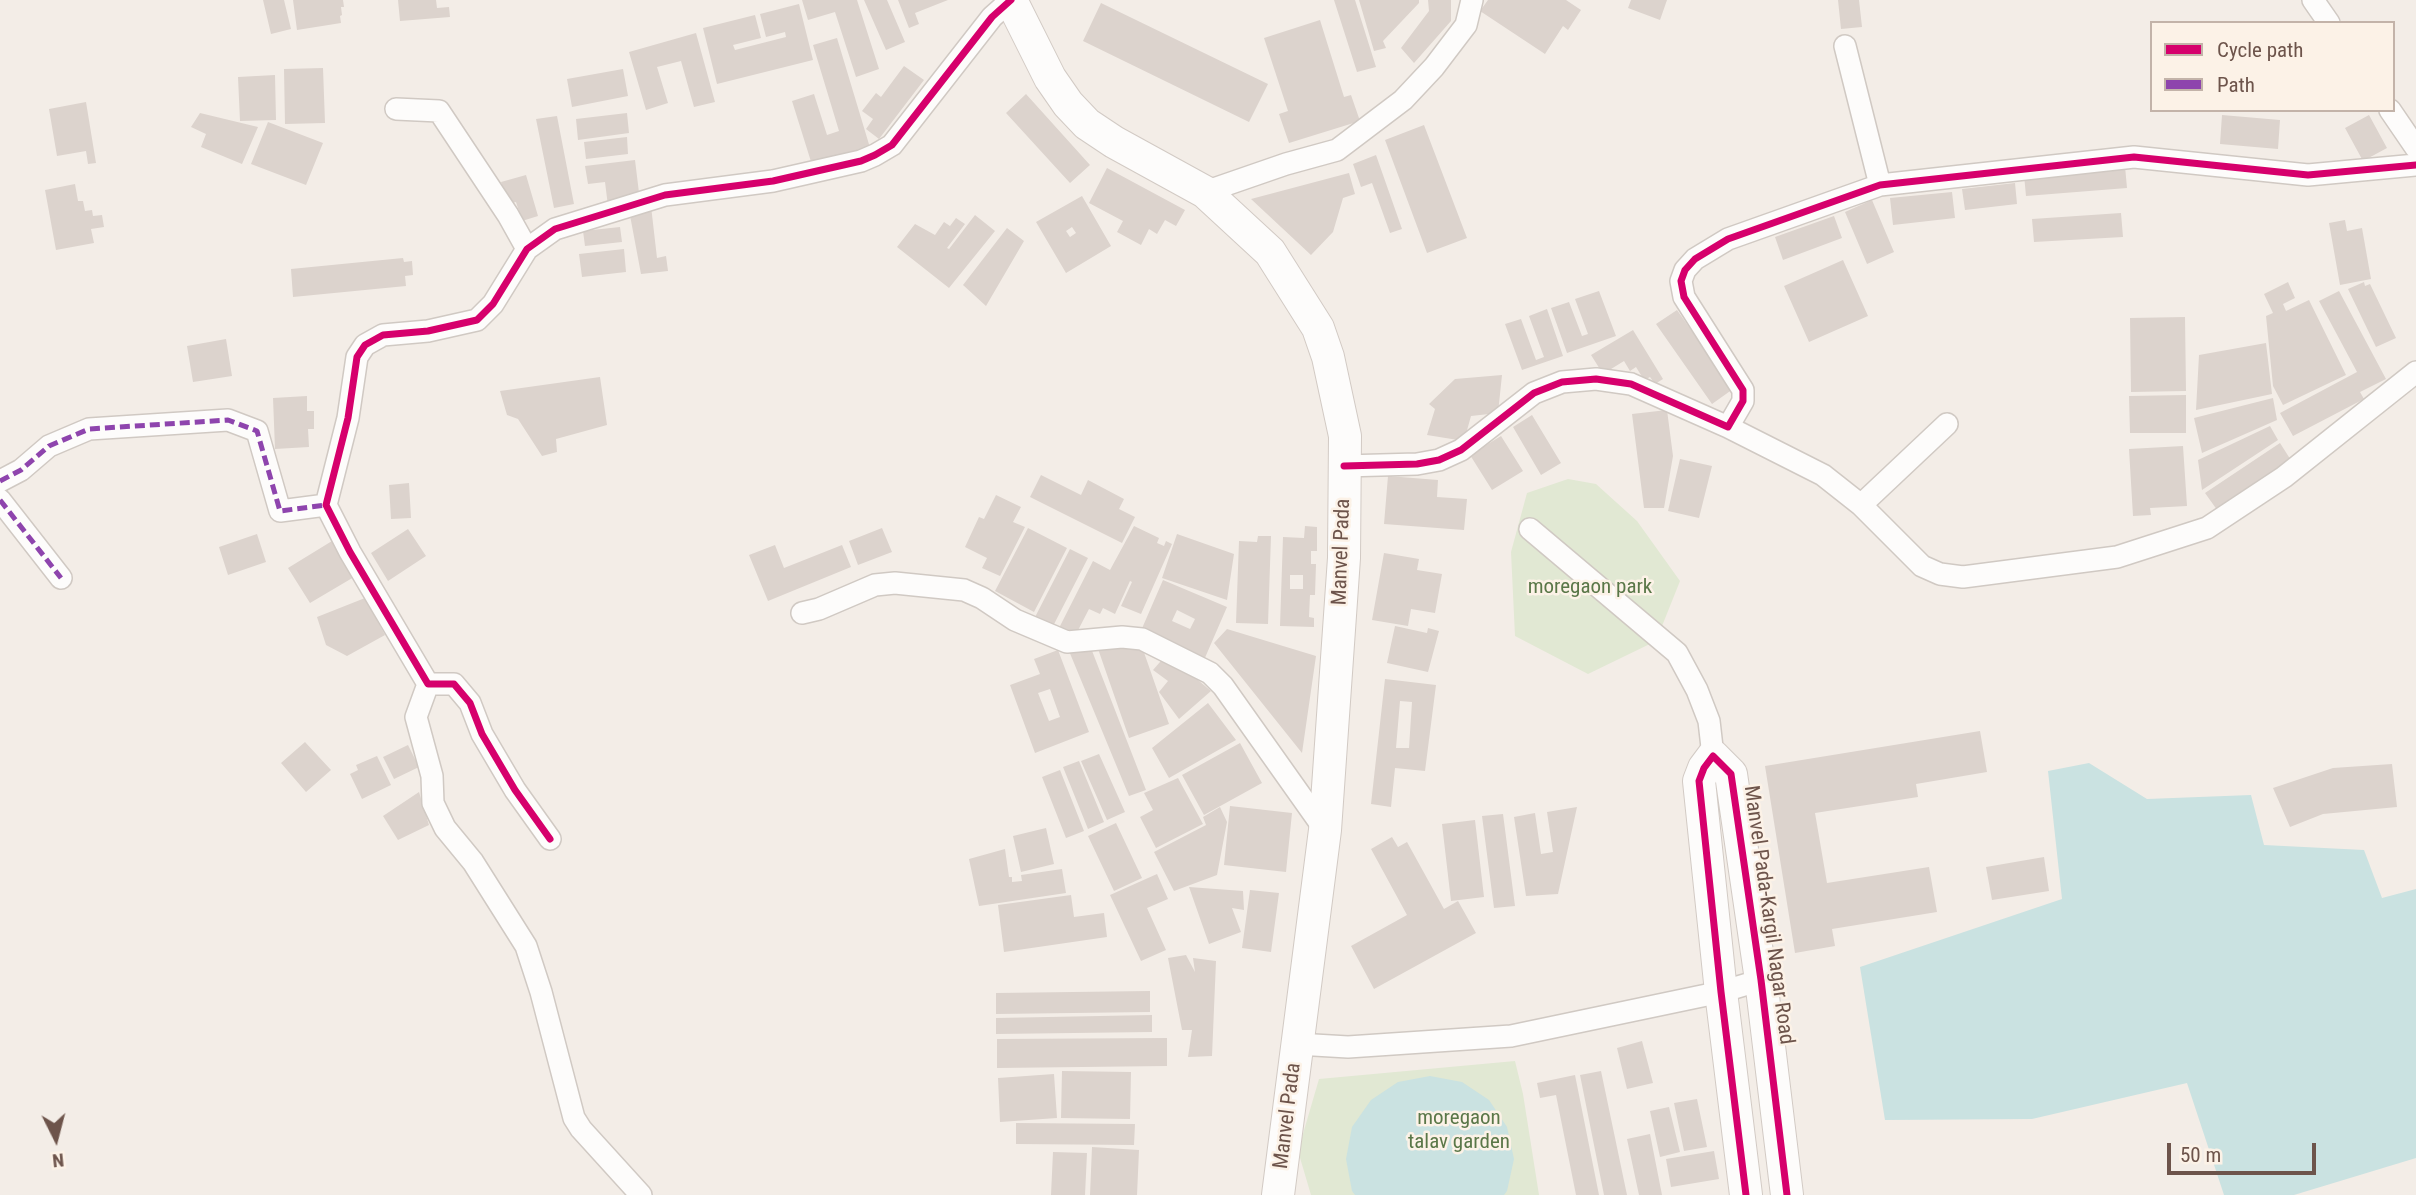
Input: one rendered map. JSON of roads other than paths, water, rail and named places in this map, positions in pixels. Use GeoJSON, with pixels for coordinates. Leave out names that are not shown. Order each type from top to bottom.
{"type":"FeatureCollection","features":[{"type":"Feature","properties":{"kind":"main road","name":"Manvel Pada"},"geometry":{"type":"LineString","coordinates":[[1011,0],[1049,78],[1068,104],[1087,124],[1114,142],[1205,192],[1270,252],[1318,328],[1328,357],[1345,436],[1344,558],[1325,830],[1278,1195]]}},
{"type":"Feature","properties":{"kind":"main road","name":"Manvel Pada-Kargil Nagar Road"},"geometry":{"type":"LineString","coordinates":[[1713,757],[1731,774],[1761,981],[1787,1195]]}},
{"type":"Feature","properties":{"kind":"main road"},"geometry":{"type":"LineString","coordinates":[[1713,757],[1703,768],[1699,780],[1746,1195]]}},
{"type":"Feature","properties":{"kind":"street"},"geometry":{"type":"LineString","coordinates":[[428,684],[350,552],[326,505],[348,418],[357,357],[365,345],[383,335],[428,331],[477,320],[494,304],[527,249],[555,229],[665,195],[774,181],[876,156],[892,145],[992,17],[1011,0]]}},
{"type":"Feature","properties":{"kind":"street"},"geometry":{"type":"LineString","coordinates":[[1205,192],[1337,149],[1403,100],[1434,66],[1466,25],[1472,0]]}},
{"type":"Feature","properties":{"kind":"street"},"geometry":{"type":"LineString","coordinates":[[2313,0],[2328,21]]}},
{"type":"Feature","properties":{"kind":"street"},"geometry":{"type":"LineString","coordinates":[[1845,46],[1880,185]]}},
{"type":"Feature","properties":{"kind":"street"},"geometry":{"type":"LineString","coordinates":[[396,109],[439,111],[508,215],[527,249]]}},
{"type":"Feature","properties":{"kind":"street"},"geometry":{"type":"LineString","coordinates":[[2391,112],[2416,148]]}},
{"type":"Feature","properties":{"kind":"street"},"geometry":{"type":"LineString","coordinates":[[1728,427],[1743,401],[1743,390],[1684,296],[1681,281],[1685,270],[1695,259],[1728,239],[1880,185],[2134,158],[2308,175],[2416,165]]}},
{"type":"Feature","properties":{"kind":"street"},"geometry":{"type":"LineString","coordinates":[[1344,466],[1418,464],[1439,460],[1461,450],[1534,393],[1562,383],[1596,379],[1631,383],[1728,427],[1823,475],[1861,505],[1922,566],[1940,574],[1962,577],[2117,557],[2207,528],[2284,477],[2416,372]]}},
{"type":"Feature","properties":{"kind":"street"},"geometry":{"type":"LineString","coordinates":[[0,481],[21,470],[49,446],[89,429],[228,420],[257,431],[280,511],[326,505]]}},
{"type":"Feature","properties":{"kind":"street"},"geometry":{"type":"LineString","coordinates":[[1861,505],[1947,424]]}},
{"type":"Feature","properties":{"kind":"street"},"geometry":{"type":"LineString","coordinates":[[0,500],[61,578]]}},
{"type":"Feature","properties":{"kind":"street"},"geometry":{"type":"LineString","coordinates":[[1530,530],[1677,653],[1697,690],[1709,721],[1713,757]]}},
{"type":"Feature","properties":{"kind":"street"},"geometry":{"type":"LineString","coordinates":[[802,613],[820,609],[875,585],[895,583],[964,590],[982,598],[1015,620],[1067,642],[1122,636],[1142,639],[1210,673],[1223,686],[1325,830]]}},
{"type":"Feature","properties":{"kind":"street"},"geometry":{"type":"LineString","coordinates":[[428,684],[454,684],[470,703],[482,734],[509,780],[550,839]]}},
{"type":"Feature","properties":{"kind":"street"},"geometry":{"type":"LineString","coordinates":[[428,684],[416,717],[432,776],[433,803],[444,828],[473,862],[526,946],[574,1118],[580,1129],[641,1195]]}},
{"type":"Feature","properties":{"kind":"street"},"geometry":{"type":"LineString","coordinates":[[1297,1044],[1348,1047],[1511,1036],[1721,992],[1761,981]]}},
{"type":"Feature","properties":{"kind":"water"},"geometry":{"type":"Polygon","coordinates":[[[2089,763],[2147,799],[2251,795],[2264,845],[2364,850],[2382,898],[2416,889],[2416,1158],[2294,1195],[2224,1195],[2187,1083],[2032,1119],[1885,1120],[1860,967],[2062,899],[2048,771],[2089,763]]]}},
{"type":"Feature","properties":{"kind":"water"},"geometry":{"type":"Polygon","coordinates":[[[1430,1076],[1462,1082],[1489,1100],[1507,1127],[1514,1159],[1507,1191],[1504,1195],[1355,1195],[1346,1159],[1352,1127],[1371,1100],[1398,1082],[1430,1076]]]}},
{"type":"Feature","properties":{"kind":"park label","name":"moregaon park"},"geometry":{"type":"Point","coordinates":[1590,588]}},
{"type":"Feature","properties":{"kind":"park label","name":"moregaon talav garden"},"geometry":{"type":"Point","coordinates":[1459,1131]}}]}
